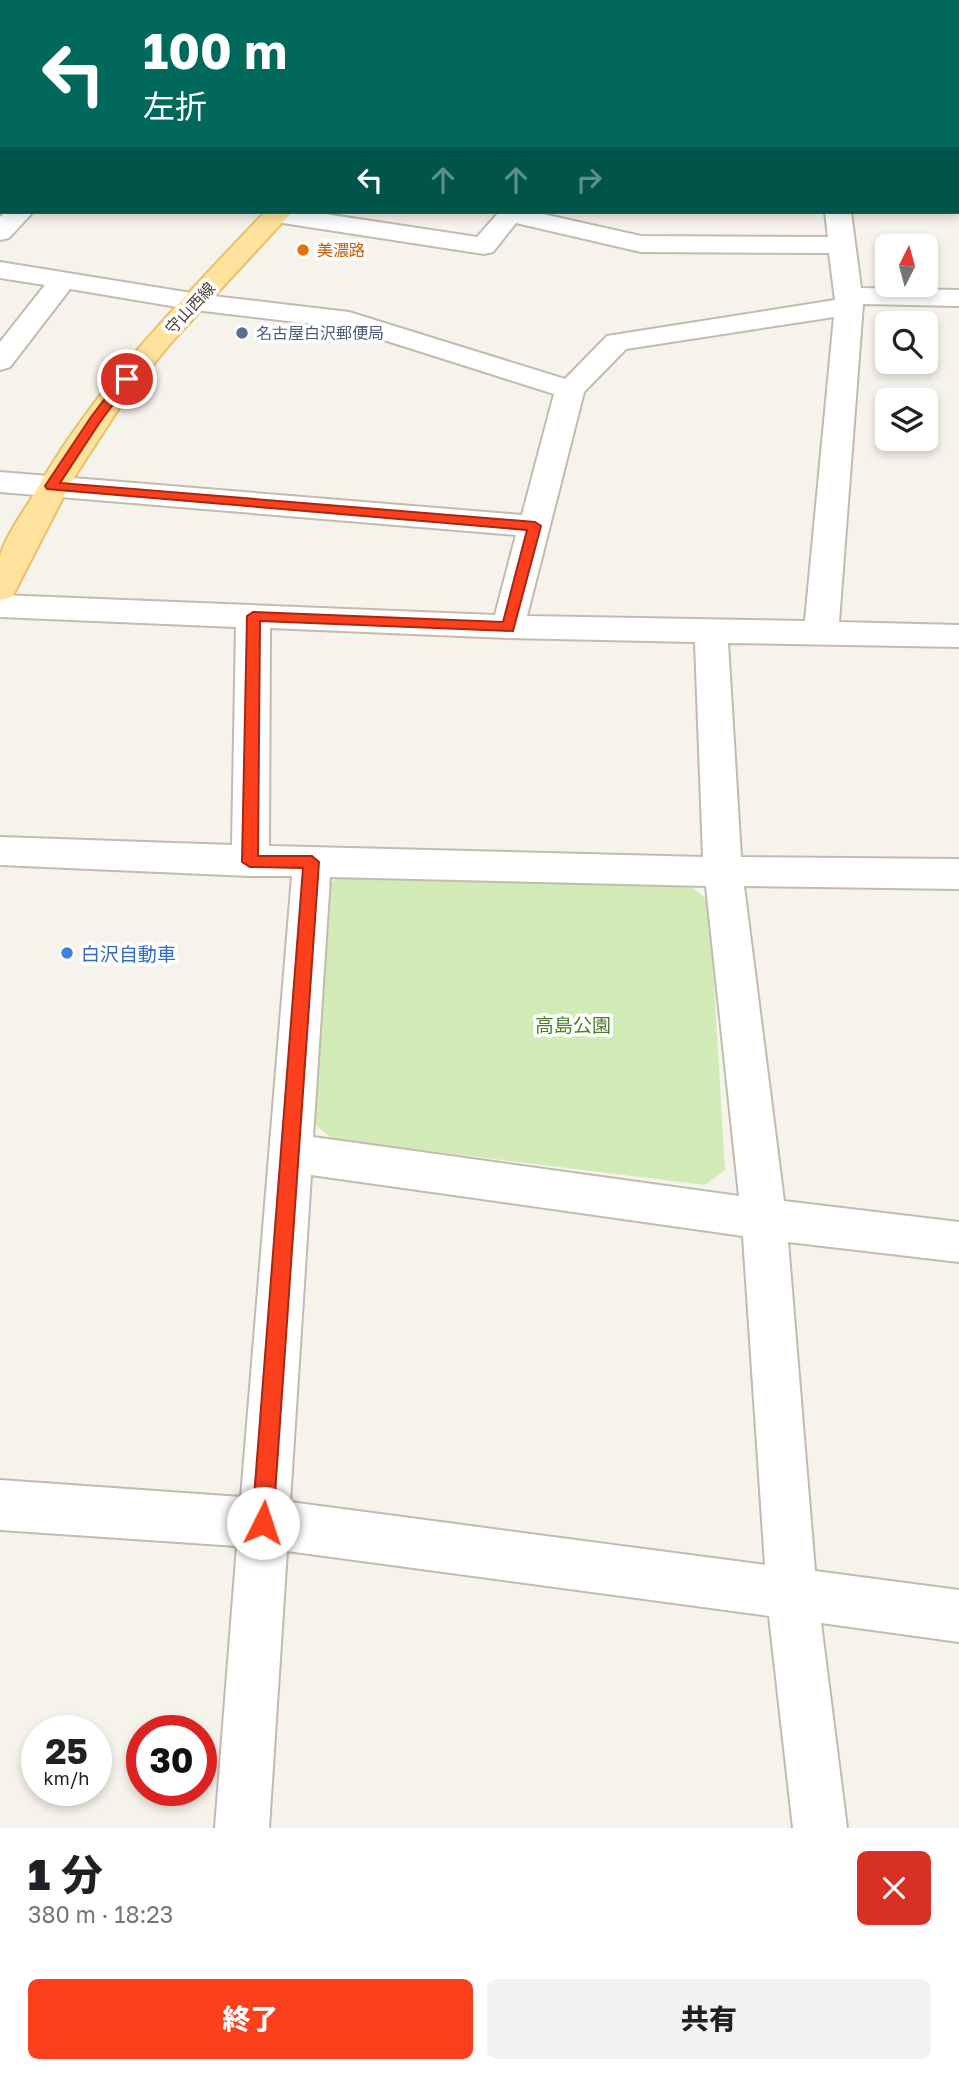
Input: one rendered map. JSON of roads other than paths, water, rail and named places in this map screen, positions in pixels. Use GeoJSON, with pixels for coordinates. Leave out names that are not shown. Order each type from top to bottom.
{"type":"FeatureCollection","features":[{"type":"Feature","properties":{"kind":"main road","name":"守山西線"},"geometry":{"type":"LineString","coordinates":[[0,589],[51,486],[95,420],[142,358],[277,214]]}},
{"type":"Feature","properties":{"kind":"street"},"geometry":{"type":"LineString","coordinates":[[0,232],[18,214]]}},
{"type":"Feature","properties":{"kind":"street"},"geometry":{"type":"LineString","coordinates":[[284,214],[484,246],[510,214]]}},
{"type":"Feature","properties":{"kind":"street"},"geometry":{"type":"LineString","coordinates":[[515,214],[641,244],[842,245]]}},
{"type":"Feature","properties":{"kind":"street"},"geometry":{"type":"LineString","coordinates":[[821,634],[848,301],[838,214]]}},
{"type":"Feature","properties":{"kind":"street"},"geometry":{"type":"LineString","coordinates":[[0,270],[196,301],[349,320],[570,390]]}},
{"type":"Feature","properties":{"kind":"street"},"geometry":{"type":"LineString","coordinates":[[0,360],[62,281]]}},
{"type":"Feature","properties":{"kind":"street"},"geometry":{"type":"LineString","coordinates":[[508,627],[570,390],[617,342],[848,301],[959,298]]}},
{"type":"Feature","properties":{"kind":"street"},"geometry":{"type":"LineString","coordinates":[[0,482],[535,526]]}},
{"type":"Feature","properties":{"kind":"street"},"geometry":{"type":"LineString","coordinates":[[0,606],[508,627],[959,636]]}},
{"type":"Feature","properties":{"kind":"street"},"geometry":{"type":"LineString","coordinates":[[250,862],[253,616]]}},
{"type":"Feature","properties":{"kind":"street"},"geometry":{"type":"LineString","coordinates":[[711,633],[723,872],[764,1219],[792,1595],[820,1828]]}},
{"type":"Feature","properties":{"kind":"street"},"geometry":{"type":"LineString","coordinates":[[0,851],[250,862],[959,874]]}},
{"type":"Feature","properties":{"kind":"street"},"geometry":{"type":"LineString","coordinates":[[242,1828],[312,862]]}},
{"type":"Feature","properties":{"kind":"street"},"geometry":{"type":"LineString","coordinates":[[290,1153],[764,1219],[959,1242]]}},
{"type":"Feature","properties":{"kind":"street"},"geometry":{"type":"LineString","coordinates":[[0,1505],[263,1523],[959,1616]]}},
{"type":"Feature","properties":{"kind":"place","name":"美濃路"},"geometry":{"type":"Point","coordinates":[303,250]}},
{"type":"Feature","properties":{"kind":"place","name":"名古屋白沢郵便局"},"geometry":{"type":"Point","coordinates":[242,333]}},
{"type":"Feature","properties":{"kind":"place","name":"白沢自動車"},"geometry":{"type":"Point","coordinates":[67,953]}},
{"type":"Feature","properties":{"kind":"park label","name":"高島公園"},"geometry":{"type":"Point","coordinates":[573,1024]}}]}
